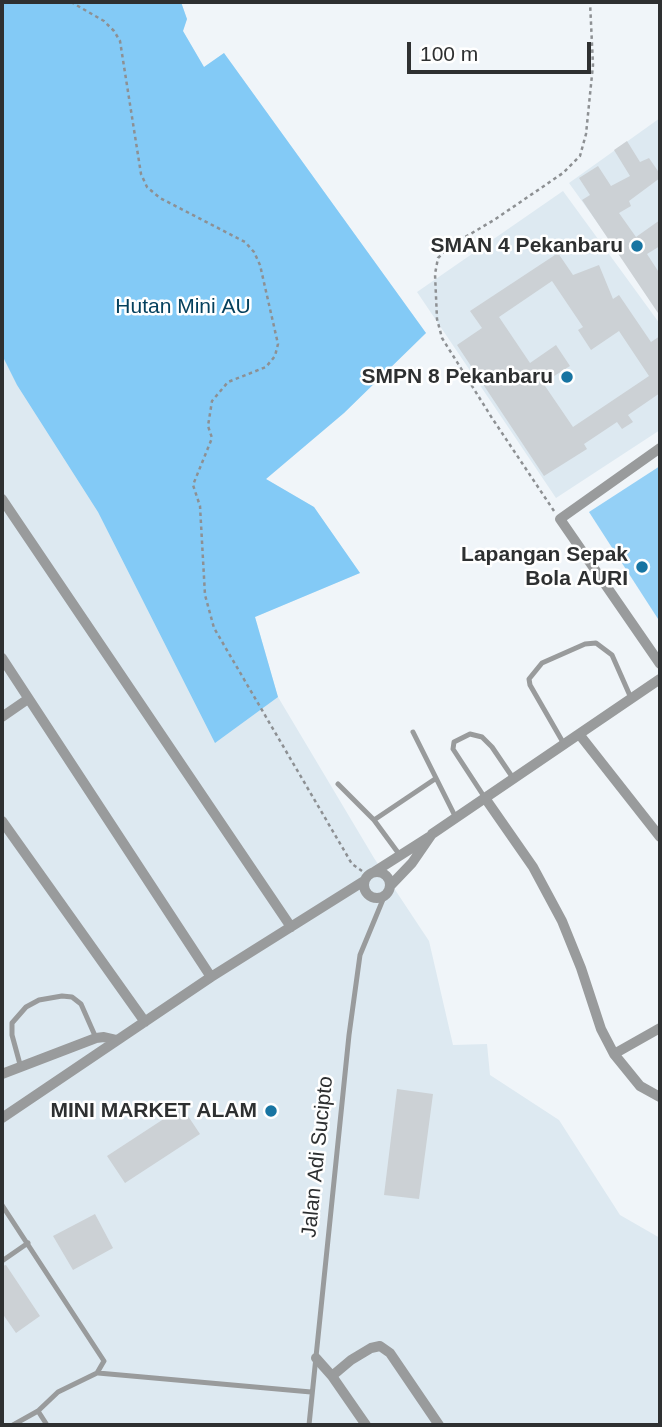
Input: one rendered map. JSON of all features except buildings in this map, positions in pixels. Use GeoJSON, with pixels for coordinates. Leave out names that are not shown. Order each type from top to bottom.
{"type":"FeatureCollection","features":[{"type":"Feature","properties":{"kind":"street"},"geometry":{"type":"LineString","coordinates":[[660,448],[560,519],[660,664]]}},
{"type":"Feature","properties":{"kind":"street"},"geometry":{"type":"LineString","coordinates":[[2,499],[290,928]]}},
{"type":"Feature","properties":{"kind":"street"},"geometry":{"type":"LineString","coordinates":[[2,658],[211,977]]}},
{"type":"Feature","properties":{"kind":"street"},"geometry":{"type":"LineString","coordinates":[[2,1118],[211,977],[456,818],[660,679]]}},
{"type":"Feature","properties":{"kind":"street"},"geometry":{"type":"LineString","coordinates":[[2,717],[29,699]]}},
{"type":"Feature","properties":{"kind":"street"},"geometry":{"type":"LineString","coordinates":[[579,734],[660,837]]}},
{"type":"Feature","properties":{"kind":"street"},"geometry":{"type":"LineString","coordinates":[[485,798],[533,867],[562,921],[601,1029],[614,1054],[640,1086],[660,1097]]}},
{"type":"Feature","properties":{"kind":"street"},"geometry":{"type":"LineString","coordinates":[[2,821],[145,1022]]}},
{"type":"Feature","properties":{"kind":"street"},"geometry":{"type":"LineString","coordinates":[[368,876],[364,890],[370,897],[384,897],[432,834]]}},
{"type":"Feature","properties":{"kind":"street"},"geometry":{"type":"LineString","coordinates":[[368,876],[386,875],[390,886]]}},
{"type":"Feature","properties":{"kind":"street"},"geometry":{"type":"LineString","coordinates":[[614,1054],[660,1028]]}},
{"type":"Feature","properties":{"kind":"street"},"geometry":{"type":"LineString","coordinates":[[2,1074],[96,1038],[117,1040]]}},
{"type":"Feature","properties":{"kind":"street"},"geometry":{"type":"LineString","coordinates":[[332,1376],[351,1360],[371,1348],[380,1346],[390,1353],[439,1425]]}},
{"type":"Feature","properties":{"kind":"street"},"geometry":{"type":"LineString","coordinates":[[316,1358],[366,1425]]}},
{"type":"Feature","properties":{"kind":"lane"},"geometry":{"type":"LineString","coordinates":[[564,744],[530,685],[529,679],[542,663],[585,643],[596,643],[611,655],[631,698]]}},
{"type":"Feature","properties":{"kind":"lane"},"geometry":{"type":"LineString","coordinates":[[413,732],[456,818]]}},
{"type":"Feature","properties":{"kind":"lane"},"geometry":{"type":"LineString","coordinates":[[485,798],[453,749],[454,742],[470,734],[482,737],[513,778]]}},
{"type":"Feature","properties":{"kind":"lane"},"geometry":{"type":"LineString","coordinates":[[374,820],[435,779]]}},
{"type":"Feature","properties":{"kind":"lane"},"geometry":{"type":"LineString","coordinates":[[338,784],[374,820],[399,854]]}},
{"type":"Feature","properties":{"kind":"lane","name":"Jalan Adi Sucipto"},"geometry":{"type":"LineString","coordinates":[[309,1425],[349,1034],[360,955],[384,897]]}},
{"type":"Feature","properties":{"kind":"lane"},"geometry":{"type":"LineString","coordinates":[[22,1068],[12,1035],[12,1023],[26,1007],[39,1000],[72,997],[81,1004],[96,1038]]}},
{"type":"Feature","properties":{"kind":"lane"},"geometry":{"type":"LineString","coordinates":[[2,1205],[102,1355],[104,1361],[97,1373]]}},
{"type":"Feature","properties":{"kind":"lane"},"geometry":{"type":"LineString","coordinates":[[2,1261],[28,1243]]}},
{"type":"Feature","properties":{"kind":"lane"},"geometry":{"type":"LineString","coordinates":[[13,1425],[38,1411],[58,1392],[97,1373],[311,1392]]}},
{"type":"Feature","properties":{"kind":"lane"},"geometry":{"type":"LineString","coordinates":[[38,1411],[47,1425]]}},
{"type":"Feature","properties":{"kind":"path"},"geometry":{"type":"LineString","coordinates":[[71,2],[104,20],[120,41],[141,174],[147,187],[160,198],[245,243],[254,252],[260,265],[278,344],[275,356],[266,366],[228,382],[212,401],[208,426],[212,438],[194,485],[200,506],[205,595],[214,628],[352,864],[368,876]]}},
{"type":"Feature","properties":{"kind":"path"},"geometry":{"type":"LineString","coordinates":[[560,519],[442,338],[437,319],[435,274],[438,258],[450,246],[563,173],[580,156],[585,145],[593,65],[590,2]]}},
{"type":"Feature","properties":{"kind":"shaded area"},"geometry":{"type":"Polygon","coordinates":[[[2,2],[181,2],[187,19],[183,31],[204,67],[224,53],[426,333],[344,413],[266,479],[314,507],[360,573],[255,617],[278,697],[374,858],[429,941],[453,1045],[487,1044],[490,1075],[559,1120],[620,1215],[660,1238],[660,1425],[2,1425],[2,2]]]}},
{"type":"Feature","properties":{"kind":"shaded area","name":"SMAN 4 Pekanbaru"},"geometry":{"type":"Polygon","coordinates":[[[660,118],[660,310],[569,183],[660,118]]]}},
{"type":"Feature","properties":{"kind":"shaded area","name":"SMPN 8 Pekanbaru"},"geometry":{"type":"Polygon","coordinates":[[[563,191],[660,324],[660,430],[556,498],[417,292],[563,191]]]}},
{"type":"Feature","properties":{"kind":"shaded area","name":"Lapangan Sepak Bola AURI"},"geometry":{"type":"Polygon","coordinates":[[[660,466],[660,622],[589,512],[660,466]]]}},
{"type":"Feature","properties":{"kind":"green space","name":"Hutan Mini AU"},"geometry":{"type":"Polygon","coordinates":[[[2,2],[181,2],[187,19],[183,31],[204,67],[224,53],[426,333],[344,413],[266,479],[314,507],[360,573],[255,617],[278,697],[215,743],[98,512],[17,385],[2,355],[2,2]]]}},
{"type":"Feature","properties":{"kind":"place","name":"SMAN 4 Pekanbaru"},"geometry":{"type":"Point","coordinates":[637,246]}},
{"type":"Feature","properties":{"kind":"place","name":"SMPN 8 Pekanbaru"},"geometry":{"type":"Point","coordinates":[567,377]}},
{"type":"Feature","properties":{"kind":"place","name":"Lapangan Sepak Bola AURI"},"geometry":{"type":"Point","coordinates":[642,567]}},
{"type":"Feature","properties":{"kind":"place","name":"MINI MARKET ALAM"},"geometry":{"type":"Point","coordinates":[271,1111]}}]}
